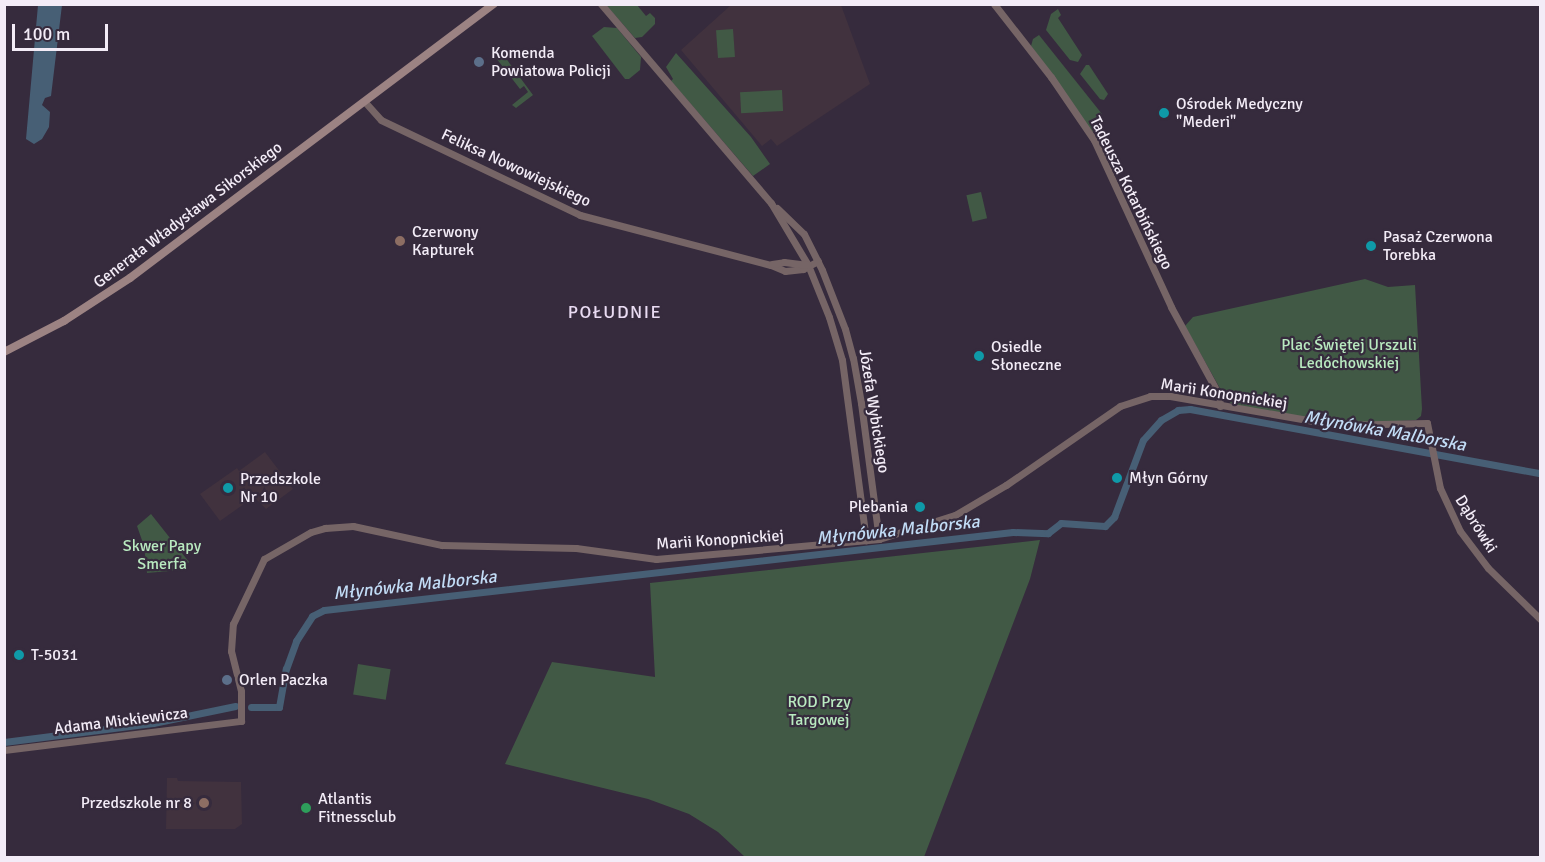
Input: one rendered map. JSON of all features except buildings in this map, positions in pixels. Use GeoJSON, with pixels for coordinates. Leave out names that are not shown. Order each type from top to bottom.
{"type":"FeatureCollection","features":[{"type":"Feature","properties":{"kind":"main road","name":"Generała Władysława Sikorskiego"},"geometry":{"type":"LineString","coordinates":[[4,358],[130,278],[494,4]]}},
{"type":"Feature","properties":{"kind":"main road","name":"Generała Władysława Sikorskiego"},"geometry":{"type":"LineString","coordinates":[[4,352],[24,344]]}},
{"type":"Feature","properties":{"kind":"street","name":"Józefa Wybickiego"},"geometry":{"type":"LineString","coordinates":[[601,4],[771,203],[797,225],[818,261],[837,306],[854,358],[879,538]]}},
{"type":"Feature","properties":{"kind":"street","name":"Tadeusza Kotarbińskiego"},"geometry":{"type":"LineString","coordinates":[[994,4],[1052,77],[1094,141],[1176,318],[1219,394],[1221,406]]}},
{"type":"Feature","properties":{"kind":"street","name":"Feliksa Nowowiejskiego"},"geometry":{"type":"LineString","coordinates":[[364,101],[381,120],[580,215],[771,264],[794,272],[818,261]]}},
{"type":"Feature","properties":{"kind":"street","name":"Józefa Wybickiego"},"geometry":{"type":"LineString","coordinates":[[771,203],[808,265],[830,317],[842,360],[866,540]]}},
{"type":"Feature","properties":{"kind":"street","name":"Marii Konopnickiej"},"geometry":{"type":"LineString","coordinates":[[241,721],[241,692],[231,651],[232,632],[238,612],[264,559],[283,546],[325,528],[366,527],[442,545],[576,548],[656,559],[866,540],[935,523],[970,508],[1120,406],[1150,396],[1170,396],[1346,426],[1427,423]]}},
{"type":"Feature","properties":{"kind":"street","name":"Dąbrówki"},"geometry":{"type":"LineString","coordinates":[[1427,423],[1433,460],[1447,506],[1467,542],[1488,568],[1540,618]]}},
{"type":"Feature","properties":{"kind":"street","name":"Adama Mickiewicza"},"geometry":{"type":"LineString","coordinates":[[4,750],[241,721]]}},
{"type":"Feature","properties":{"kind":"shaded area"},"geometry":{"type":"Polygon","coordinates":[[[731,5],[841,5],[870,84],[777,146],[771,139],[762,146],[681,50],[731,5]]]}},
{"type":"Feature","properties":{"kind":"shaded area"},"geometry":{"type":"Polygon","coordinates":[[[265,452],[293,489],[266,509],[254,497],[220,521],[200,494],[237,468],[239,471],[265,452]]]}},
{"type":"Feature","properties":{"kind":"shaded area","name":"Przedszkole nr 8"},"geometry":{"type":"Polygon","coordinates":[[[167,778],[177,778],[178,781],[241,782],[242,824],[235,829],[166,829],[167,778]]]}},
{"type":"Feature","properties":{"kind":"green space"},"geometry":{"type":"Polygon","coordinates":[[[606,5],[637,5],[646,16],[650,13],[655,18],[655,24],[642,37],[635,38],[606,5]]]}},
{"type":"Feature","properties":{"kind":"green space"},"geometry":{"type":"Polygon","coordinates":[[[1058,9],[1061,15],[1058,18],[1082,55],[1078,62],[1070,60],[1046,30],[1051,14],[1058,9]]]}},
{"type":"Feature","properties":{"kind":"green space"},"geometry":{"type":"Polygon","coordinates":[[[604,27],[617,28],[641,57],[640,70],[629,79],[625,79],[592,36],[604,27]]]}},
{"type":"Feature","properties":{"kind":"green space"},"geometry":{"type":"Polygon","coordinates":[[[733,29],[735,57],[718,58],[716,30],[733,29]]]}},
{"type":"Feature","properties":{"kind":"green space"},"geometry":{"type":"Polygon","coordinates":[[[1039,35],[1102,114],[1099,133],[1091,131],[1031,46],[1033,39],[1039,35]]]}},
{"type":"Feature","properties":{"kind":"green space"},"geometry":{"type":"Polygon","coordinates":[[[502,53],[533,95],[516,108],[512,105],[528,92],[524,86],[520,89],[496,58],[502,53]]]}},
{"type":"Feature","properties":{"kind":"green space"},"geometry":{"type":"Polygon","coordinates":[[[676,53],[751,137],[770,164],[753,176],[671,81],[673,79],[666,67],[676,53]]]}},
{"type":"Feature","properties":{"kind":"green space"},"geometry":{"type":"Polygon","coordinates":[[[1086,65],[1089,65],[1108,94],[1104,100],[1100,99],[1080,74],[1086,65]]]}},
{"type":"Feature","properties":{"kind":"green space"},"geometry":{"type":"Polygon","coordinates":[[[782,90],[783,111],[741,113],[740,92],[782,90]]]}},
{"type":"Feature","properties":{"kind":"green space"},"geometry":{"type":"Polygon","coordinates":[[[981,192],[987,218],[972,222],[966,195],[981,192]]]}},
{"type":"Feature","properties":{"kind":"green space","name":"Plac Świętej Urszuli Ledóchowskiej"},"geometry":{"type":"Polygon","coordinates":[[[1365,279],[1388,287],[1415,285],[1422,409],[1421,416],[1416,420],[1347,424],[1233,405],[1226,399],[1185,326],[1193,317],[1365,279]]]}},
{"type":"Feature","properties":{"kind":"green space","name":"Skwer Papy Smerfa"},"geometry":{"type":"Polygon","coordinates":[[[151,514],[189,562],[181,570],[147,573],[144,546],[137,526],[151,514]]]}},
{"type":"Feature","properties":{"kind":"green space","name":"ROD Przy Targowej"},"geometry":{"type":"Polygon","coordinates":[[[1040,540],[1030,579],[924,857],[745,857],[718,832],[689,814],[648,799],[505,764],[552,662],[655,677],[650,583],[1040,540]]]}},
{"type":"Feature","properties":{"kind":"green space"},"geometry":{"type":"Polygon","coordinates":[[[358,664],[391,669],[386,700],[353,695],[358,664]]]}},
{"type":"Feature","properties":{"kind":"water"},"geometry":{"type":"Polygon","coordinates":[[[38,5],[62,5],[51,96],[45,98],[42,105],[50,112],[49,127],[42,139],[34,144],[26,139],[38,5]]]}},
{"type":"Feature","properties":{"kind":"waterway","name":"Młynówka Malborska"},"geometry":{"type":"LineString","coordinates":[[251,707],[279,707],[286,669],[296,641],[312,616],[324,610],[1013,532],[1048,533],[1061,523],[1105,526],[1114,517],[1143,440],[1161,420],[1178,410],[1190,409],[1540,473]]}},
{"type":"Feature","properties":{"kind":"waterway","name":"Młynówka Malborska"},"geometry":{"type":"LineString","coordinates":[[4,742],[153,723],[235,706]]}},
{"type":"Feature","properties":{"kind":"place","name":"Komenda Powiatowa Policji"},"geometry":{"type":"Point","coordinates":[479,62]}},
{"type":"Feature","properties":{"kind":"place","name":"Ośrodek Medyczny \"Mederi\""},"geometry":{"type":"Point","coordinates":[1164,113]}},
{"type":"Feature","properties":{"kind":"place","name":"Czerwony Kapturek"},"geometry":{"type":"Point","coordinates":[400,241]}},
{"type":"Feature","properties":{"kind":"place","name":"Pasaż Czerwona Torebka"},"geometry":{"type":"Point","coordinates":[1371,246]}},
{"type":"Feature","properties":{"kind":"place","name":"Osiedle Słoneczne"},"geometry":{"type":"Point","coordinates":[979,356]}},
{"type":"Feature","properties":{"kind":"place","name":"Młyn Górny"},"geometry":{"type":"Point","coordinates":[1117,478]}},
{"type":"Feature","properties":{"kind":"place","name":"Przedszkole Nr 10"},"geometry":{"type":"Point","coordinates":[228,488]}},
{"type":"Feature","properties":{"kind":"place","name":"Plebania"},"geometry":{"type":"Point","coordinates":[920,507]}},
{"type":"Feature","properties":{"kind":"place","name":"T-5031"},"geometry":{"type":"Point","coordinates":[19,655]}},
{"type":"Feature","properties":{"kind":"place","name":"Orlen Paczka"},"geometry":{"type":"Point","coordinates":[227,680]}},
{"type":"Feature","properties":{"kind":"place","name":"Przedszkole nr 8"},"geometry":{"type":"Point","coordinates":[204,803]}},
{"type":"Feature","properties":{"kind":"place","name":"Atlantis Fitnessclub"},"geometry":{"type":"Point","coordinates":[306,808]}},
{"type":"Feature","properties":{"kind":"district","name":"POŁUDNIE"},"geometry":{"type":"Point","coordinates":[615,312]}}]}
